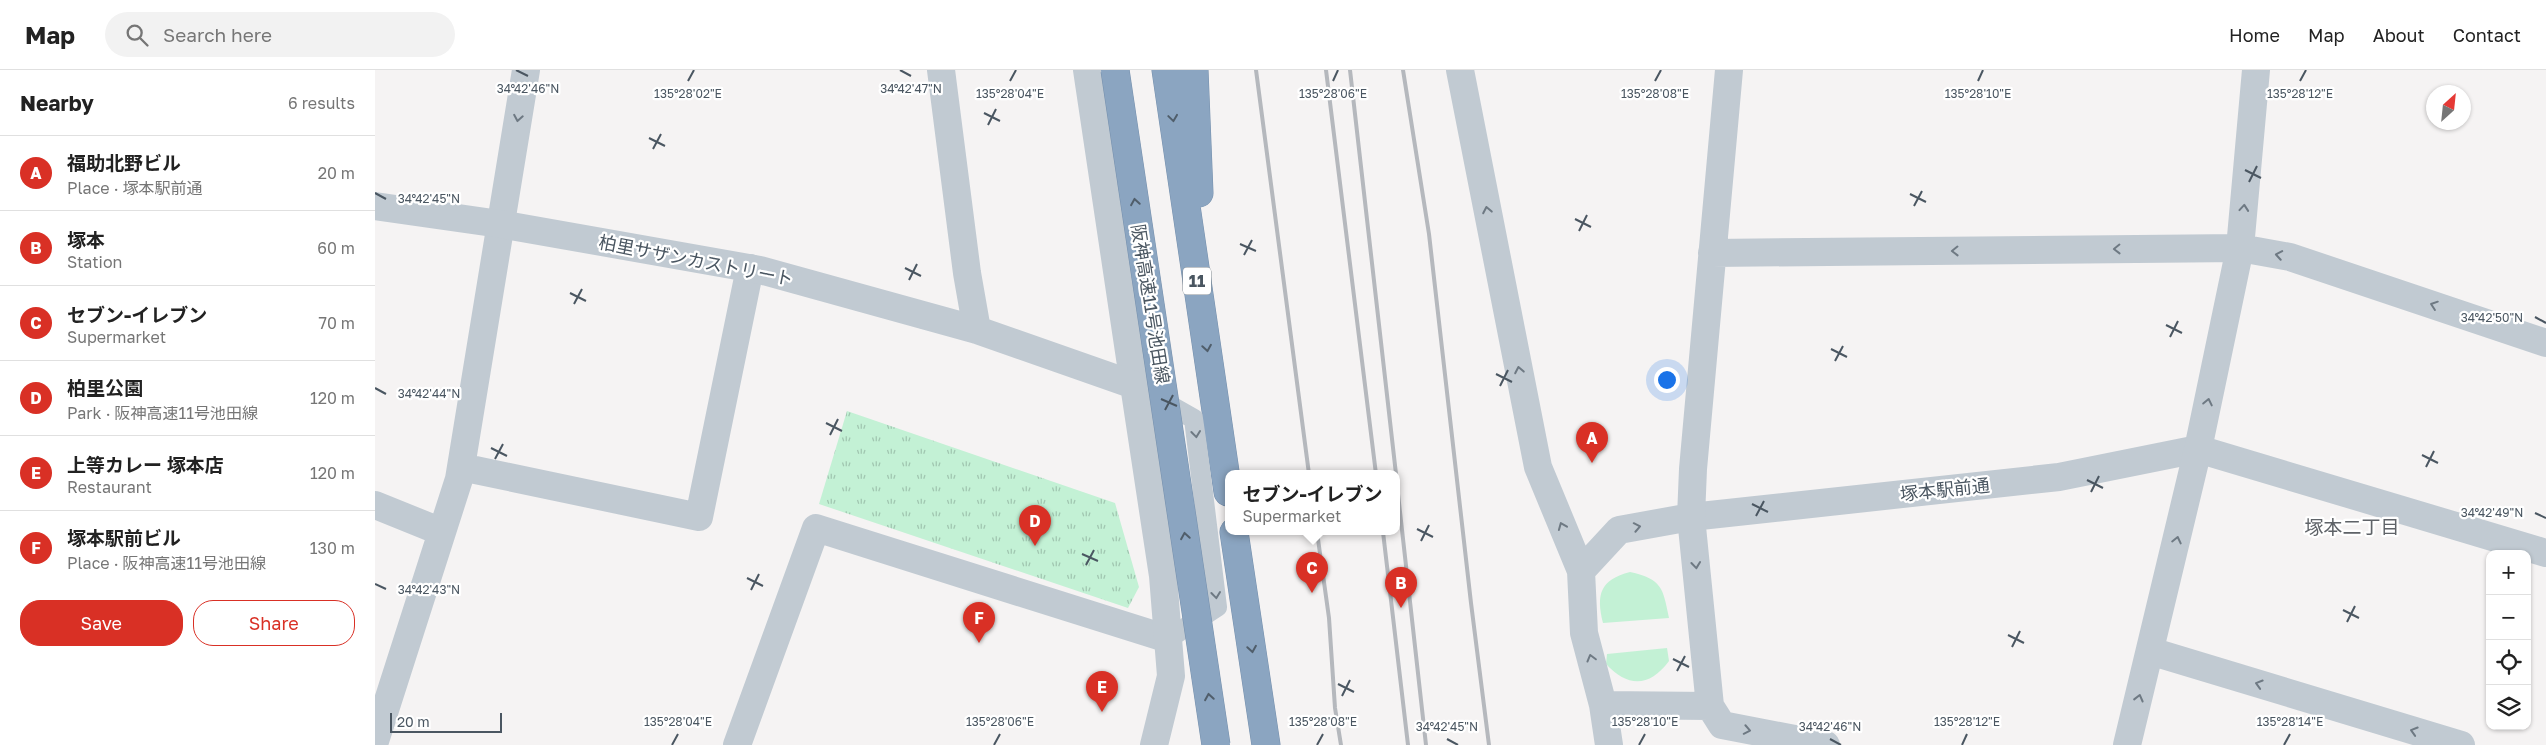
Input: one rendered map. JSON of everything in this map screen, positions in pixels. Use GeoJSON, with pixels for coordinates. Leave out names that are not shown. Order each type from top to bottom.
{"type":"FeatureCollection","features":[{"type":"Feature","properties":{"kind":"highway","name":"阪神高速11号池田線"},"geometry":{"type":"LineString","coordinates":[[1115,70],[1216,745]]}},
{"type":"Feature","properties":{"kind":"highway","name":"11"},"geometry":{"type":"LineString","coordinates":[[1166,70],[1225,472]]}},
{"type":"Feature","properties":{"kind":"highway"},"geometry":{"type":"LineString","coordinates":[[1194,70],[1202,316]]}},
{"type":"Feature","properties":{"kind":"highway"},"geometry":{"type":"LineString","coordinates":[[1234,535],[1266,745]]}},
{"type":"Feature","properties":{"kind":"street"},"geometry":{"type":"LineString","coordinates":[[375,741],[459,479],[526,70]]}},
{"type":"Feature","properties":{"kind":"street"},"geometry":{"type":"LineString","coordinates":[[941,70],[967,273],[977,330]]}},
{"type":"Feature","properties":{"kind":"street"},"geometry":{"type":"LineString","coordinates":[[1087,70],[1163,576],[1171,676],[1154,745]]}},
{"type":"Feature","properties":{"kind":"street"},"geometry":{"type":"LineString","coordinates":[[1460,70],[1538,466],[1581,570],[1584,633],[1603,705],[1609,745]]}},
{"type":"Feature","properties":{"kind":"street"},"geometry":{"type":"LineString","coordinates":[[1729,70],[1693,469],[1691,516],[1710,706],[1722,725],[1826,745]]}},
{"type":"Feature","properties":{"kind":"street"},"geometry":{"type":"LineString","coordinates":[[2127,745],[2198,449],[2241,248],[2256,70]]}},
{"type":"Feature","properties":{"kind":"street","name":"柏里サザンカストリート"},"geometry":{"type":"LineString","coordinates":[[375,206],[500,224],[750,268],[977,330],[1134,385]]}},
{"type":"Feature","properties":{"kind":"street"},"geometry":{"type":"LineString","coordinates":[[1712,253],[2241,248],[2290,257],[2546,343]]}},
{"type":"Feature","properties":{"kind":"street"},"geometry":{"type":"LineString","coordinates":[[461,467],[699,517],[750,268]]}},
{"type":"Feature","properties":{"kind":"street"},"geometry":{"type":"LineString","coordinates":[[2198,449],[2546,553]]}},
{"type":"Feature","properties":{"kind":"street","name":"塚本駅前通"},"geometry":{"type":"LineString","coordinates":[[1581,570],[1619,530],[1691,516],[2059,478],[2198,449]]}},
{"type":"Feature","properties":{"kind":"street"},"geometry":{"type":"LineString","coordinates":[[375,505],[442,532]]}},
{"type":"Feature","properties":{"kind":"street"},"geometry":{"type":"LineString","coordinates":[[737,745],[816,528],[1169,639]]}},
{"type":"Feature","properties":{"kind":"street"},"geometry":{"type":"LineString","coordinates":[[2150,651],[2461,745]]}},
{"type":"Feature","properties":{"kind":"street"},"geometry":{"type":"LineString","coordinates":[[1603,705],[1710,706]]}},
{"type":"Feature","properties":{"kind":"lane"},"geometry":{"type":"LineString","coordinates":[[1134,385],[1194,419],[1217,607],[1169,639]]}},
{"type":"Feature","properties":{"kind":"green space"},"geometry":{"type":"Polygon","coordinates":[[[847,411],[1115,503],[1139,587],[1128,608],[819,504],[847,411]]]}},
{"type":"Feature","properties":{"kind":"green space"},"geometry":{"type":"Polygon","coordinates":[[[1630,572],[1649,578],[1659,586],[1665,599],[1669,618],[1603,623],[1600,604],[1606,584],[1620,575],[1630,572]]]}},
{"type":"Feature","properties":{"kind":"green space"},"geometry":{"type":"Polygon","coordinates":[[[1667,648],[1669,661],[1662,670],[1647,680],[1639,681],[1622,677],[1606,664],[1607,654],[1667,648]]]}},
{"type":"Feature","properties":{"kind":"railway"},"geometry":{"type":"LineString","coordinates":[[1256,70],[1308,470]]}},
{"type":"Feature","properties":{"kind":"railway"},"geometry":{"type":"LineString","coordinates":[[1326,70],[1376,470]]}},
{"type":"Feature","properties":{"kind":"railway"},"geometry":{"type":"LineString","coordinates":[[1350,70],[1396,470]]}},
{"type":"Feature","properties":{"kind":"railway"},"geometry":{"type":"LineString","coordinates":[[1403,70],[1429,234],[1489,745]]}},
{"type":"Feature","properties":{"kind":"railway"},"geometry":{"type":"LineString","coordinates":[[1400,512],[1426,745]]}},
{"type":"Feature","properties":{"kind":"railway"},"geometry":{"type":"LineString","coordinates":[[1317,535],[1329,618],[1335,708],[1341,745]]}},
{"type":"Feature","properties":{"kind":"railway"},"geometry":{"type":"LineString","coordinates":[[1383,535],[1408,745]]}},
{"type":"Feature","properties":{"kind":"place","name":"福助北野ビル"},"geometry":{"type":"Point","coordinates":[1592,463]}},
{"type":"Feature","properties":{"kind":"place","name":"柏里公園"},"geometry":{"type":"Point","coordinates":[1035,546]}},
{"type":"Feature","properties":{"kind":"place","name":"セブン-イレブン"},"geometry":{"type":"Point","coordinates":[1312,593]}},
{"type":"Feature","properties":{"kind":"place","name":"塚本"},"geometry":{"type":"Point","coordinates":[1401,608]}},
{"type":"Feature","properties":{"kind":"place","name":"塚本駅前ビル"},"geometry":{"type":"Point","coordinates":[979,643]}},
{"type":"Feature","properties":{"kind":"place","name":"上等カレー 塚本店"},"geometry":{"type":"Point","coordinates":[1102,712]}},
{"type":"Feature","properties":{"kind":"district","name":"塚本二丁目"},"geometry":{"type":"Point","coordinates":[2352,527]}}]}
